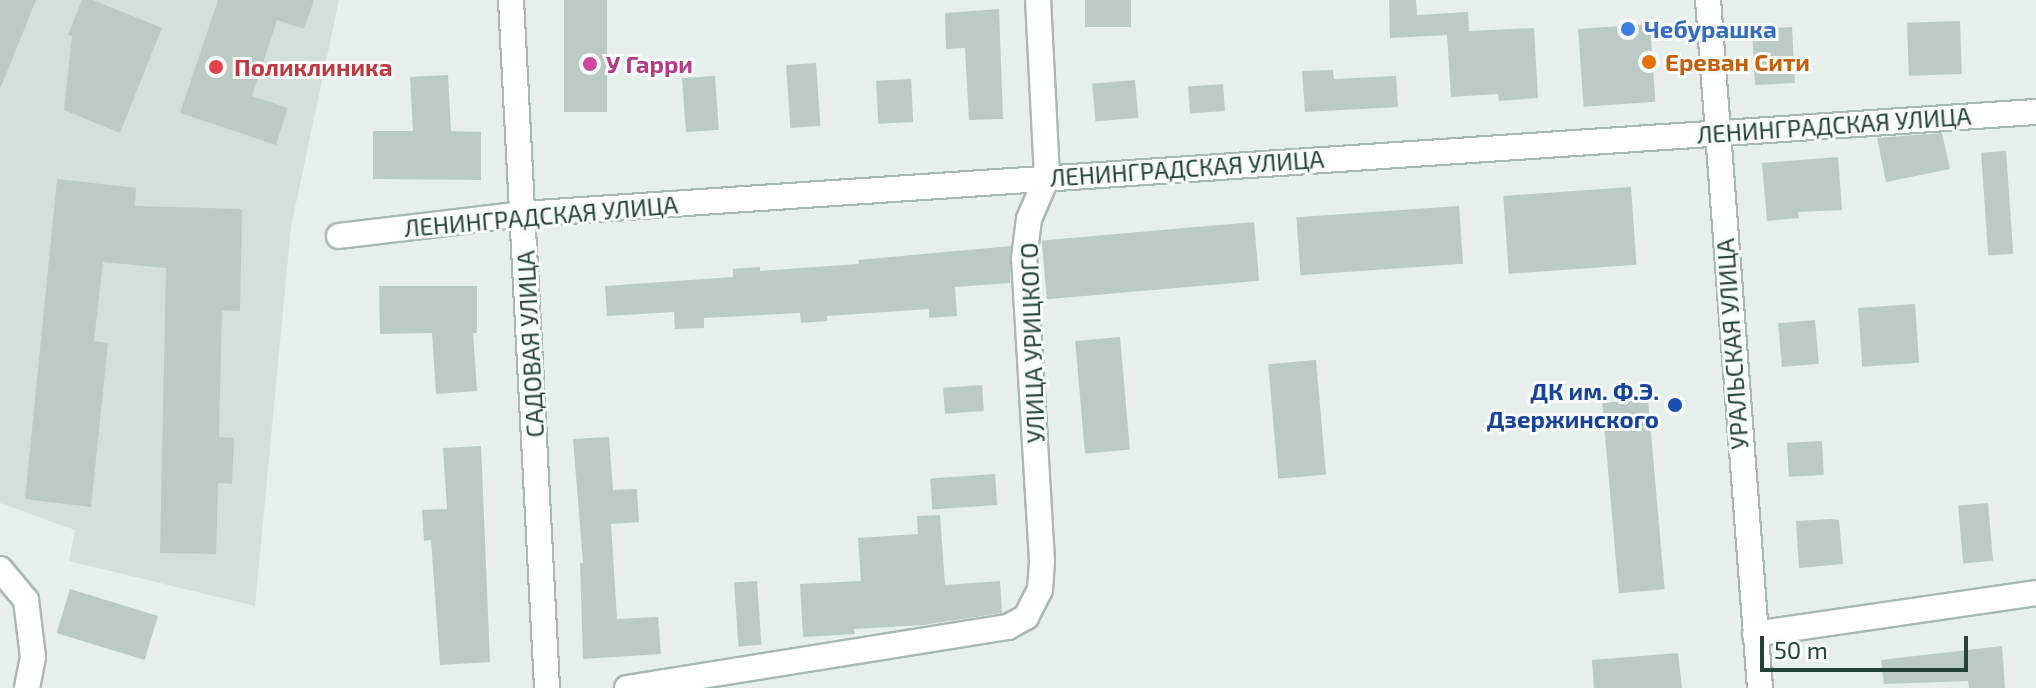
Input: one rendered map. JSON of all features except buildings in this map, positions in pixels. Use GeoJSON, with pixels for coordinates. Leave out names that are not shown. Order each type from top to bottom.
{"type":"FeatureCollection","features":[{"type":"Feature","properties":{"kind":"street","name":"САДОВАЯ УЛИЦА"},"geometry":{"type":"LineString","coordinates":[[511,0],[547,688]]}},
{"type":"Feature","properties":{"kind":"street","name":"УЛИЦА УРИЦКОГО"},"geometry":{"type":"LineString","coordinates":[[627,688],[1008,627],[1026,617],[1040,590],[1042,561],[1024,259],[1029,219],[1047,177],[1038,0]]}},
{"type":"Feature","properties":{"kind":"street","name":"УРАЛЬСКАЯ УЛИЦА"},"geometry":{"type":"LineString","coordinates":[[1708,0],[1760,688]]}},
{"type":"Feature","properties":{"kind":"street","name":"ЛЕНИНГРАДСКАЯ УЛИЦА"},"geometry":{"type":"LineString","coordinates":[[339,236],[523,214],[2036,112]]}},
{"type":"Feature","properties":{"kind":"street"},"geometry":{"type":"LineString","coordinates":[[0,569],[26,600],[33,657],[30,687]]}},
{"type":"Feature","properties":{"kind":"street"},"geometry":{"type":"LineString","coordinates":[[1755,634],[2036,593]]}},
{"type":"Feature","properties":{"kind":"shaded area"},"geometry":{"type":"Polygon","coordinates":[[[0,0],[339,0],[291,227],[255,606],[69,561],[75,530],[0,503],[0,0]]]}},
{"type":"Feature","properties":{"kind":"place","name":"Чебурашка"},"geometry":{"type":"Point","coordinates":[1628,29]}},
{"type":"Feature","properties":{"kind":"place","name":"Ереван Сити"},"geometry":{"type":"Point","coordinates":[1649,62]}},
{"type":"Feature","properties":{"kind":"place","name":"У Гарри"},"geometry":{"type":"Point","coordinates":[590,64]}},
{"type":"Feature","properties":{"kind":"place","name":"Поликлиника"},"geometry":{"type":"Point","coordinates":[216,67]}},
{"type":"Feature","properties":{"kind":"place","name":"ДК им. Ф.Э. Дзержинского"},"geometry":{"type":"Point","coordinates":[1675,405]}}]}
